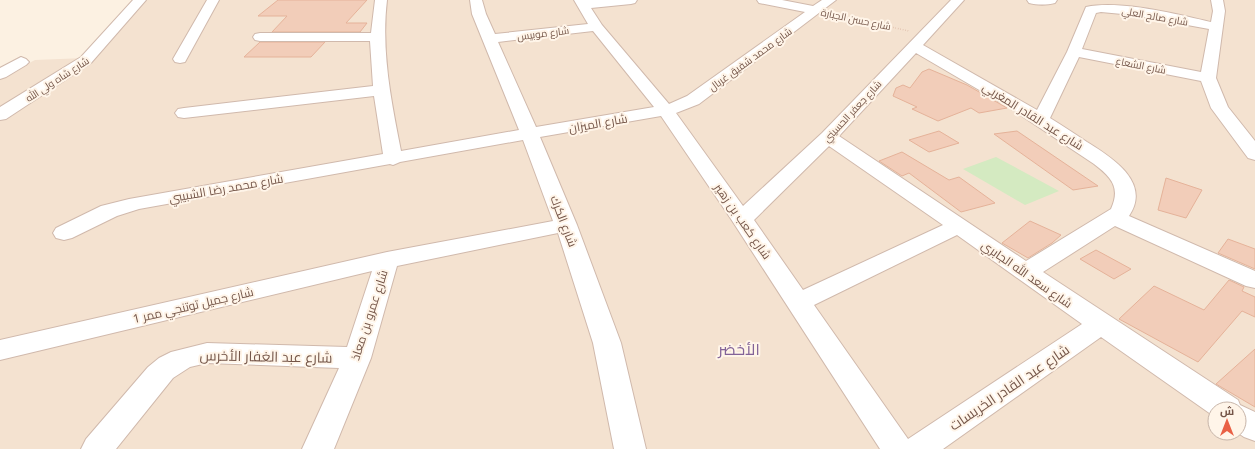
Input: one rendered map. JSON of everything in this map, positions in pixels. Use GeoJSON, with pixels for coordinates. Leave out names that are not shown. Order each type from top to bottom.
{"type":"FeatureCollection","features":[{"type":"Feature","properties":{"kind":"street","name":"شارع شاه ولي الله"},"geometry":{"type":"LineString","coordinates":[[0,115],[86,60],[140,0]]}},
{"type":"Feature","properties":{"kind":"street"},"geometry":{"type":"LineString","coordinates":[[180,59],[213,0]]}},
{"type":"Feature","properties":{"kind":"street"},"geometry":{"type":"LineString","coordinates":[[381,0],[377,24],[381,90],[393,159]]}},
{"type":"Feature","properties":{"kind":"street","name":"شارع الكرك"},"geometry":{"type":"LineString","coordinates":[[476,0],[479,14],[530,134],[566,225],[607,343],[630,449]]}},
{"type":"Feature","properties":{"kind":"street"},"geometry":{"type":"LineString","coordinates":[[581,2],[631,0]]}},
{"type":"Feature","properties":{"kind":"street","name":"شارع حسن الجبارة"},"geometry":{"type":"LineString","coordinates":[[763,0],[814,10]]}},
{"type":"Feature","properties":{"kind":"street","name":"شارع محمد شفيق غربال"},"geometry":{"type":"LineString","coordinates":[[666,111],[693,100],[778,39],[814,10],[830,0]]}},
{"type":"Feature","properties":{"kind":"street","name":"شارع جعفر الحسيني"},"geometry":{"type":"LineString","coordinates":[[742,219],[828,137],[958,0]]}},
{"type":"Feature","properties":{"kind":"street"},"geometry":{"type":"LineString","coordinates":[[1033,0],[1051,0]]}},
{"type":"Feature","properties":{"kind":"street"},"geometry":{"type":"LineString","coordinates":[[1102,0],[1131,11]]}},
{"type":"Feature","properties":{"kind":"street"},"geometry":{"type":"LineString","coordinates":[[1217,0],[1219,11],[1208,78],[1220,108],[1255,154]]}},
{"type":"Feature","properties":{"kind":"street","name":"شارع كعب بن زهير"},"geometry":{"type":"LineString","coordinates":[[581,2],[597,27],[666,111],[742,219],[897,449]]}},
{"type":"Feature","properties":{"kind":"street","name":"شارع صالح العلي"},"geometry":{"type":"LineString","coordinates":[[1074,52],[1091,10],[1099,8],[1131,11],[1217,27]]}},
{"type":"Feature","properties":{"kind":"street","name":"شارع موبيس"},"geometry":{"type":"LineString","coordinates":[[490,39],[597,27]]}},
{"type":"Feature","properties":{"kind":"street"},"geometry":{"type":"LineString","coordinates":[[260,37],[378,37]]}},
{"type":"Feature","properties":{"kind":"street","name":"شارع عبد القادر المغربي"},"geometry":{"type":"LineString","coordinates":[[920,41],[1041,118],[1092,154],[1112,169],[1127,192],[1126,202],[1120,213],[1025,273]]}},
{"type":"Feature","properties":{"kind":"street"},"geometry":{"type":"LineString","coordinates":[[1041,118],[1074,52]]}},
{"type":"Feature","properties":{"kind":"street","name":"شارع الشعاع"},"geometry":{"type":"LineString","coordinates":[[1074,52],[1208,78]]}},
{"type":"Feature","properties":{"kind":"street"},"geometry":{"type":"LineString","coordinates":[[0,74],[21,62]]}},
{"type":"Feature","properties":{"kind":"street"},"geometry":{"type":"LineString","coordinates":[[184,113],[381,90]]}},
{"type":"Feature","properties":{"kind":"street","name":"شارع الميزان"},"geometry":{"type":"LineString","coordinates":[[530,134],[666,111]]}},
{"type":"Feature","properties":{"kind":"street","name":"شارع محمد رضا الشبيبي"},"geometry":{"type":"LineString","coordinates":[[64,232],[109,211],[136,203],[530,134]]}},
{"type":"Feature","properties":{"kind":"street","name":"شارع سعد الله الجابري"},"geometry":{"type":"LineString","coordinates":[[828,137],[959,226],[1100,325],[1215,401]]}},
{"type":"Feature","properties":{"kind":"street"},"geometry":{"type":"LineString","coordinates":[[1114,217],[1255,280]]}},
{"type":"Feature","properties":{"kind":"street","name":"شارع عمرو بن معاذ"},"geometry":{"type":"LineString","coordinates":[[318,449],[356,358],[387,260],[566,225]]}},
{"type":"Feature","properties":{"kind":"street"},"geometry":{"type":"LineString","coordinates":[[798,302],[959,226]]}},
{"type":"Feature","properties":{"kind":"street","name":"شارع جميل توتنجي ممر 1"},"geometry":{"type":"LineString","coordinates":[[0,350],[387,260]]}},
{"type":"Feature","properties":{"kind":"street","name":"شارع عبد القادر الخريسات"},"geometry":{"type":"LineString","coordinates":[[918,449],[1100,325]]}},
{"type":"Feature","properties":{"kind":"street","name":"شارع عبد الغفار الأخرس"},"geometry":{"type":"LineString","coordinates":[[97,449],[166,366],[179,359],[207,353],[356,358]]}},
{"type":"Feature","properties":{"kind":"path","name":"شارع حسن الجبارة"},"geometry":{"type":"LineString","coordinates":[[814,10],[920,41]]}},
{"type":"Feature","properties":{"kind":"shaded area"},"geometry":{"type":"Polygon","coordinates":[[[138,0],[1255,0],[1255,449],[0,449],[0,78],[35,60],[85,58],[138,0]]]}},
{"type":"Feature","properties":{"kind":"green space"},"geometry":{"type":"Polygon","coordinates":[[[996,157],[1059,191],[1025,205],[963,169],[996,157]]]}},
{"type":"Feature","properties":{"kind":"building"},"geometry":{"type":"Polygon","coordinates":[[[278,0],[367,0],[346,23],[367,23],[360,32],[272,32],[287,16],[258,16],[278,0]]]}},
{"type":"Feature","properties":{"kind":"building"},"geometry":{"type":"Polygon","coordinates":[[[260,42],[325,42],[311,57],[244,57],[260,42]]]}},
{"type":"Feature","properties":{"kind":"building"},"geometry":{"type":"Polygon","coordinates":[[[929,69],[967,85],[1007,108],[979,113],[971,108],[938,121],[912,109],[917,107],[893,96],[896,88],[903,85],[910,88],[922,72],[929,69]]]}},
{"type":"Feature","properties":{"kind":"building"},"geometry":{"type":"Polygon","coordinates":[[[939,131],[959,143],[929,152],[909,140],[939,131]]]}},
{"type":"Feature","properties":{"kind":"building"},"geometry":{"type":"Polygon","coordinates":[[[1017,131],[1098,186],[1073,190],[994,134],[1017,131]]]}},
{"type":"Feature","properties":{"kind":"building"},"geometry":{"type":"Polygon","coordinates":[[[902,152],[949,180],[959,177],[995,203],[961,212],[909,173],[902,176],[879,161],[902,152]]]}},
{"type":"Feature","properties":{"kind":"building"},"geometry":{"type":"Polygon","coordinates":[[[1166,178],[1202,190],[1186,218],[1158,210],[1166,178]]]}},
{"type":"Feature","properties":{"kind":"building"},"geometry":{"type":"Polygon","coordinates":[[[1030,221],[1061,235],[1052,243],[1028,258],[1002,243],[1030,221]]]}},
{"type":"Feature","properties":{"kind":"building"},"geometry":{"type":"Polygon","coordinates":[[[1228,239],[1255,249],[1255,269],[1218,253],[1228,239]]]}},
{"type":"Feature","properties":{"kind":"building"},"geometry":{"type":"Polygon","coordinates":[[[1096,250],[1131,269],[1114,279],[1080,259],[1096,250]]]}},
{"type":"Feature","properties":{"kind":"building"},"geometry":{"type":"Polygon","coordinates":[[[1229,280],[1244,287],[1242,291],[1255,297],[1255,317],[1242,311],[1198,362],[1119,319],[1154,286],[1204,310],[1229,280]]]}},
{"type":"Feature","properties":{"kind":"building"},"geometry":{"type":"Polygon","coordinates":[[[1255,349],[1255,407],[1216,384],[1255,349]]]}},
{"type":"Feature","properties":{"kind":"district","name":"الأخضر"},"geometry":{"type":"Point","coordinates":[739,349]}}]}
